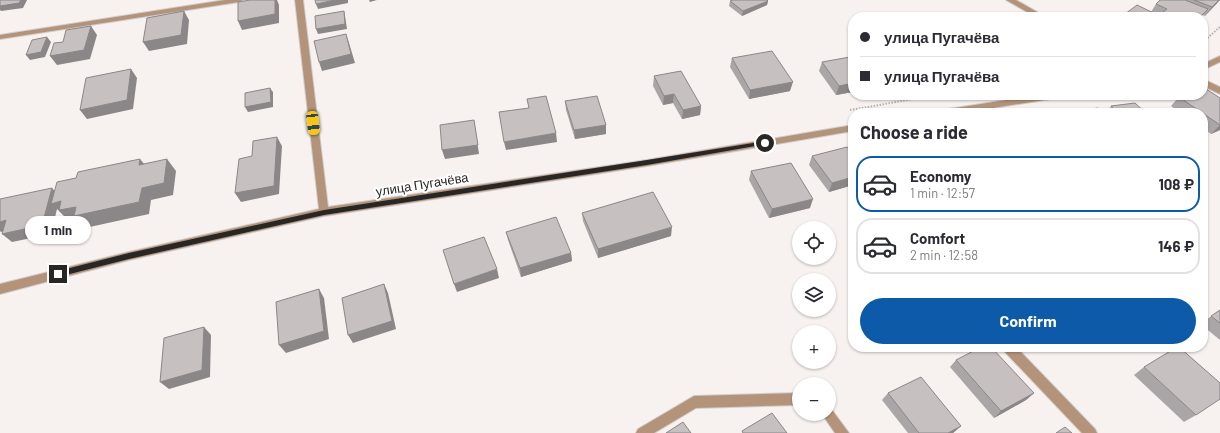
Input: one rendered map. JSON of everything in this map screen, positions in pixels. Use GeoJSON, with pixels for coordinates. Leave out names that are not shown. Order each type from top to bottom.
{"type":"FeatureCollection","features":[{"type":"Feature","properties":{"kind":"street"},"geometry":{"type":"LineString","coordinates":[[0,37],[239,0]]}},
{"type":"Feature","properties":{"kind":"street"},"geometry":{"type":"LineString","coordinates":[[299,0],[324,212]]}},
{"type":"Feature","properties":{"kind":"street"},"geometry":{"type":"LineString","coordinates":[[1010,0],[1033,12]]}},
{"type":"Feature","properties":{"kind":"street"},"geometry":{"type":"LineString","coordinates":[[1208,65],[1220,59]]}},
{"type":"Feature","properties":{"kind":"street"},"geometry":{"type":"LineString","coordinates":[[1208,85],[1220,91]]}},
{"type":"Feature","properties":{"kind":"street"},"geometry":{"type":"LineString","coordinates":[[974,108],[1025,100]]}},
{"type":"Feature","properties":{"kind":"street","name":"улица Пугачёва"},"geometry":{"type":"LineString","coordinates":[[0,289],[129,256],[324,212],[647,163],[848,129]]}},
{"type":"Feature","properties":{"kind":"street"},"geometry":{"type":"LineString","coordinates":[[1013,352],[1091,433]]}},
{"type":"Feature","properties":{"kind":"street"},"geometry":{"type":"LineString","coordinates":[[642,433],[694,402],[792,399]]}},
{"type":"Feature","properties":{"kind":"street"},"geometry":{"type":"LineString","coordinates":[[834,421],[843,433]]}},
{"type":"Feature","properties":{"kind":"path"},"geometry":{"type":"LineString","coordinates":[[1208,38],[1220,28]]}},
{"type":"Feature","properties":{"kind":"building"},"geometry":{"type":"Polygon","coordinates":[[[0,0],[21,0],[19,3],[0,6],[0,0]]]}},
{"type":"Feature","properties":{"kind":"building"},"geometry":{"type":"Polygon","coordinates":[[[250,0],[275,0],[275,14],[238,21],[238,2],[250,0]]]}},
{"type":"Feature","properties":{"kind":"building"},"geometry":{"type":"Polygon","coordinates":[[[315,0],[335,0],[316,4],[315,0]]]}},
{"type":"Feature","properties":{"kind":"building"},"geometry":{"type":"Polygon","coordinates":[[[1160,0],[1185,0],[1208,9],[1205,12],[1163,12],[1167,9],[1156,4],[1160,0]]]}},
{"type":"Feature","properties":{"kind":"building"},"geometry":{"type":"Polygon","coordinates":[[[1194,0],[1219,0],[1212,7],[1194,0]]]}},
{"type":"Feature","properties":{"kind":"building"},"geometry":{"type":"Polygon","coordinates":[[[730,1],[768,1],[743,11],[730,1]]]}},
{"type":"Feature","properties":{"kind":"building"},"geometry":{"type":"Polygon","coordinates":[[[1137,5],[1152,12],[1128,12],[1137,5]]]}},
{"type":"Feature","properties":{"kind":"building"},"geometry":{"type":"Polygon","coordinates":[[[184,11],[181,35],[143,42],[147,18],[184,11]]]}},
{"type":"Feature","properties":{"kind":"building"},"geometry":{"type":"Polygon","coordinates":[[[344,11],[345,24],[316,29],[315,16],[344,11]]]}},
{"type":"Feature","properties":{"kind":"building"},"geometry":{"type":"Polygon","coordinates":[[[91,26],[84,50],[50,56],[54,43],[63,42],[66,30],[91,26]]]}},
{"type":"Feature","properties":{"kind":"building"},"geometry":{"type":"Polygon","coordinates":[[[346,34],[351,54],[319,62],[314,41],[346,34]]]}},
{"type":"Feature","properties":{"kind":"building"},"geometry":{"type":"Polygon","coordinates":[[[47,37],[41,52],[26,55],[32,40],[47,37]]]}},
{"type":"Feature","properties":{"kind":"building"},"geometry":{"type":"Polygon","coordinates":[[[772,51],[793,82],[750,90],[732,58],[772,51]]]}},
{"type":"Feature","properties":{"kind":"building"},"geometry":{"type":"Polygon","coordinates":[[[848,57],[848,84],[839,86],[822,62],[848,57]]]}},
{"type":"Feature","properties":{"kind":"building"},"geometry":{"type":"Polygon","coordinates":[[[131,69],[127,100],[80,110],[86,78],[131,69]]]}},
{"type":"Feature","properties":{"kind":"building"},"geometry":{"type":"Polygon","coordinates":[[[681,71],[701,106],[683,110],[674,94],[664,96],[654,76],[681,71]]]}},
{"type":"Feature","properties":{"kind":"building"},"geometry":{"type":"Polygon","coordinates":[[[270,88],[271,102],[245,107],[245,93],[270,88]]]}},
{"type":"Feature","properties":{"kind":"building"},"geometry":{"type":"Polygon","coordinates":[[[1208,90],[1220,98],[1220,125],[1208,117],[1208,108],[1195,108],[1183,100],[1208,100],[1208,90]]]}},
{"type":"Feature","properties":{"kind":"building"},"geometry":{"type":"Polygon","coordinates":[[[546,96],[556,133],[504,142],[499,112],[529,108],[527,99],[546,96]]]}},
{"type":"Feature","properties":{"kind":"building"},"geometry":{"type":"Polygon","coordinates":[[[597,96],[606,125],[574,130],[565,101],[597,96]]]}},
{"type":"Feature","properties":{"kind":"building"},"geometry":{"type":"Polygon","coordinates":[[[1135,103],[1140,108],[1113,108],[1111,106],[1135,103]]]}},
{"type":"Feature","properties":{"kind":"building"},"geometry":{"type":"Polygon","coordinates":[[[474,120],[478,145],[442,150],[440,125],[474,120]]]}},
{"type":"Feature","properties":{"kind":"building"},"geometry":{"type":"Polygon","coordinates":[[[277,137],[274,186],[235,193],[239,159],[252,156],[253,141],[277,137]]]}},
{"type":"Feature","properties":{"kind":"building"},"geometry":{"type":"Polygon","coordinates":[[[847,147],[848,178],[832,183],[812,156],[847,147]]]}},
{"type":"Feature","properties":{"kind":"building"},"geometry":{"type":"Polygon","coordinates":[[[140,159],[139,165],[167,159],[164,183],[142,188],[139,202],[74,216],[76,207],[59,210],[61,201],[51,204],[57,182],[76,178],[78,172],[140,159]]]}},
{"type":"Feature","properties":{"kind":"building"},"geometry":{"type":"Polygon","coordinates":[[[791,163],[813,199],[772,209],[751,171],[791,163]]]}},
{"type":"Feature","properties":{"kind":"building"},"geometry":{"type":"Polygon","coordinates":[[[52,188],[42,225],[2,234],[6,220],[0,222],[0,199],[52,188]]]}},
{"type":"Feature","properties":{"kind":"building"},"geometry":{"type":"Polygon","coordinates":[[[653,192],[672,227],[598,249],[582,213],[653,192]]]}},
{"type":"Feature","properties":{"kind":"building"},"geometry":{"type":"Polygon","coordinates":[[[556,217],[571,253],[520,268],[506,232],[556,217]]]}},
{"type":"Feature","properties":{"kind":"building"},"geometry":{"type":"Polygon","coordinates":[[[484,237],[497,269],[454,284],[443,250],[484,237]]]}},
{"type":"Feature","properties":{"kind":"building"},"geometry":{"type":"Polygon","coordinates":[[[384,284],[392,321],[348,335],[342,298],[384,284]]]}},
{"type":"Feature","properties":{"kind":"building"},"geometry":{"type":"Polygon","coordinates":[[[319,289],[324,331],[279,345],[276,302],[319,289]]]}},
{"type":"Feature","properties":{"kind":"building"},"geometry":{"type":"Polygon","coordinates":[[[1220,310],[1220,323],[1211,316],[1220,310]]]}},
{"type":"Feature","properties":{"kind":"building"},"geometry":{"type":"Polygon","coordinates":[[[204,327],[202,370],[160,382],[164,338],[204,327]]]}},
{"type":"Feature","properties":{"kind":"building"},"geometry":{"type":"Polygon","coordinates":[[[971,352],[996,352],[1034,393],[1001,411],[956,360],[971,352]]]}},
{"type":"Feature","properties":{"kind":"building"},"geometry":{"type":"Polygon","coordinates":[[[1169,352],[1185,352],[1220,383],[1220,399],[1196,415],[1144,367],[1169,352]]]}},
{"type":"Feature","properties":{"kind":"building"},"geometry":{"type":"Polygon","coordinates":[[[921,377],[961,426],[948,433],[919,433],[888,393],[921,377]]]}},
{"type":"Feature","properties":{"kind":"building"},"geometry":{"type":"Polygon","coordinates":[[[772,413],[787,433],[743,433],[742,431],[772,413]]]}},
{"type":"Feature","properties":{"kind":"building"},"geometry":{"type":"Polygon","coordinates":[[[683,422],[691,433],[666,433],[683,422]]]}},
{"type":"Feature","properties":{"kind":"building"},"geometry":{"type":"Polygon","coordinates":[[[1065,427],[1072,433],[1056,433],[1065,427]]]}},
{"type":"Feature","properties":{"kind":"route"},"geometry":{"type":"LineString","coordinates":[[58,274],[129,256],[324,212],[647,163],[765,143]]}}]}
